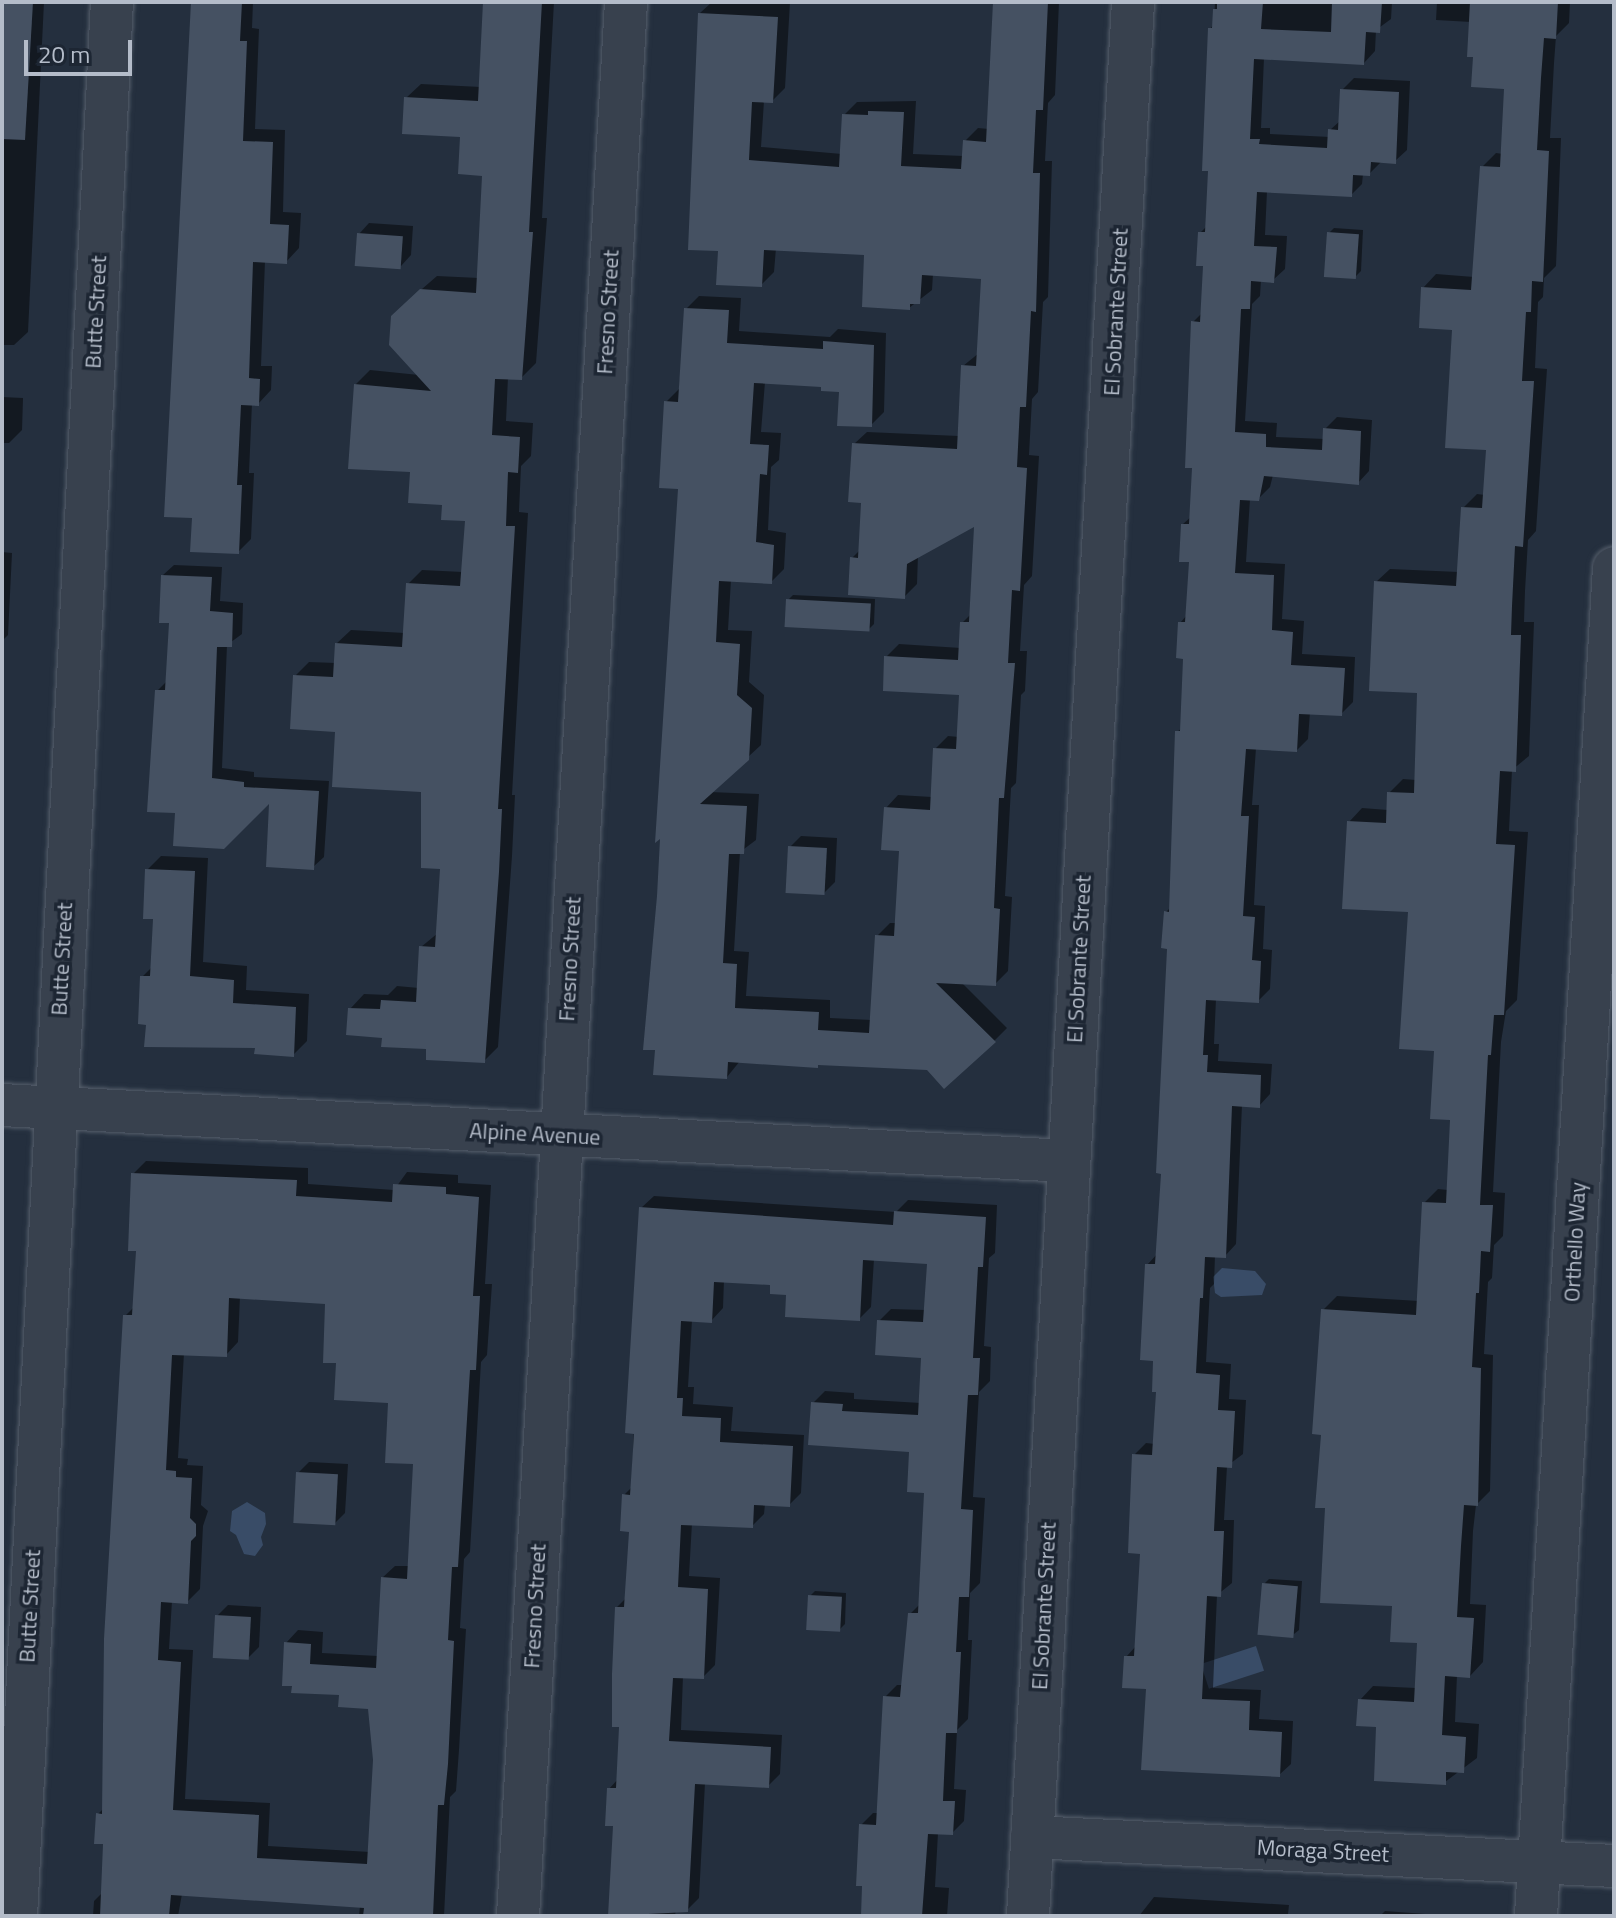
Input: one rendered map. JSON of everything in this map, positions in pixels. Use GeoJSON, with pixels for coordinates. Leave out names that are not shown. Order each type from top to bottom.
{"type":"FeatureCollection","features":[{"type":"Feature","properties":{"kind":"street","name":"Butte Street"},"geometry":{"type":"LineString","coordinates":[[16,1916],[54,1108],[112,2]]}},
{"type":"Feature","properties":{"kind":"street","name":"Fresno Street"},"geometry":{"type":"LineString","coordinates":[[518,1916],[626,2]]}},
{"type":"Feature","properties":{"kind":"street","name":"El Sobrante Street"},"geometry":{"type":"LineString","coordinates":[[1028,1916],[1133,2]]}},
{"type":"Feature","properties":{"kind":"street","name":"Orthello Way"},"geometry":{"type":"LineString","coordinates":[[1536,1916],[1614,568]]}},
{"type":"Feature","properties":{"kind":"street","name":"Alpine Avenue"},"geometry":{"type":"LineString","coordinates":[[2,1105],[1068,1161]]}},
{"type":"Feature","properties":{"kind":"street","name":"Moraga Street"},"geometry":{"type":"LineString","coordinates":[[1032,1837],[1614,1866]]}},
{"type":"Feature","properties":{"kind":"water"},"geometry":{"type":"Polygon","coordinates":[[[1222,1268],[1255,1271],[1266,1284],[1262,1295],[1221,1297],[1215,1293],[1213,1277],[1222,1268]]]}},
{"type":"Feature","properties":{"kind":"water"},"geometry":{"type":"Polygon","coordinates":[[[247,1502],[265,1513],[266,1524],[261,1537],[263,1545],[255,1556],[244,1554],[236,1535],[230,1531],[232,1511],[247,1502]]]}},
{"type":"Feature","properties":{"kind":"water"},"geometry":{"type":"Polygon","coordinates":[[[1256,1646],[1264,1671],[1209,1689],[1201,1664],[1256,1646]]]}},
{"type":"Feature","properties":{"kind":"building"},"geometry":{"type":"Polygon","coordinates":[[[2,2],[33,2],[25,140],[2,139],[2,2]]]}},
{"type":"Feature","properties":{"kind":"building"},"geometry":{"type":"Polygon","coordinates":[[[191,2],[242,2],[240,41],[247,41],[243,141],[273,142],[270,224],[289,225],[287,264],[253,262],[249,378],[260,379],[259,406],[241,405],[237,485],[242,485],[239,554],[190,552],[192,518],[164,517],[191,2]]]}},
{"type":"Feature","properties":{"kind":"building"},"geometry":{"type":"Polygon","coordinates":[[[483,2],[542,2],[529,232],[533,232],[522,380],[495,379],[492,435],[520,437],[518,473],[508,472],[506,526],[515,526],[498,809],[502,809],[499,872],[485,1063],[426,1060],[426,1049],[381,1047],[382,1038],[346,1035],[348,1008],[380,1009],[381,1000],[416,1002],[419,946],[435,947],[440,869],[421,868],[421,792],[332,787],[335,732],[290,729],[293,675],[333,677],[335,643],[402,647],[406,583],[460,586],[465,521],[441,520],[442,505],[408,503],[410,472],[348,469],[354,384],[431,391],[389,345],[391,316],[420,289],[476,293],[482,176],[458,174],[460,137],[402,134],[404,97],[478,101],[483,2]]]}},
{"type":"Feature","properties":{"kind":"building"},"geometry":{"type":"Polygon","coordinates":[[[993,2],[1048,2],[1043,110],[1036,110],[1033,173],[1040,173],[1036,312],[1031,311],[1026,407],[1020,407],[1017,467],[1027,468],[1020,591],[1012,590],[1008,663],[1015,663],[1004,798],[999,798],[994,908],[1000,909],[996,986],[936,983],[996,1042],[944,1089],[927,1070],[728,1062],[727,1079],[653,1075],[655,1050],[643,1050],[657,896],[660,839],[655,843],[678,489],[659,488],[664,401],[678,402],[684,308],[729,310],[727,343],[823,349],[823,341],[874,345],[872,427],[837,426],[839,392],[821,391],[821,387],[754,383],[750,444],[769,445],[767,475],[760,474],[756,542],[774,545],[772,584],[719,581],[716,642],[740,644],[737,695],[752,708],[749,760],[700,804],[747,806],[744,854],[729,854],[723,963],[737,964],[735,1008],[819,1012],[818,1030],[869,1033],[875,935],[894,936],[899,851],[881,850],[884,807],[930,810],[933,748],[956,749],[959,695],[883,691],[884,656],[958,660],[960,622],[969,622],[974,527],[907,564],[905,599],[848,595],[850,557],[858,558],[861,503],[848,502],[852,443],[957,449],[961,365],[976,366],[981,279],[922,275],[920,304],[910,304],[910,310],[862,307],[864,255],[764,250],[762,287],[716,285],[718,251],[688,250],[698,13],[778,17],[773,103],[752,102],[749,160],[839,167],[842,114],[904,112],[901,166],[961,169],[963,140],[986,142],[993,2]]]}},
{"type":"Feature","properties":{"kind":"building"},"geometry":{"type":"Polygon","coordinates":[[[1217,2],[1263,2],[1261,29],[1331,32],[1332,2],[1382,2],[1380,33],[1366,32],[1364,65],[1254,59],[1250,139],[1260,139],[1259,144],[1327,148],[1328,129],[1338,130],[1340,89],[1399,92],[1396,164],[1371,162],[1370,176],[1353,175],[1352,197],[1257,192],[1254,246],[1277,247],[1274,283],[1251,281],[1250,309],[1241,309],[1235,432],[1266,434],[1266,447],[1322,450],[1323,428],[1361,431],[1359,485],[1264,476],[1259,501],[1240,500],[1235,573],[1274,575],[1272,630],[1293,632],[1291,665],[1345,668],[1342,716],[1299,714],[1297,752],[1246,749],[1241,816],[1249,816],[1243,916],[1255,917],[1252,960],[1261,961],[1259,1003],[1206,1000],[1203,1055],[1208,1055],[1207,1072],[1261,1075],[1260,1108],[1232,1106],[1226,1258],[1205,1257],[1203,1298],[1200,1298],[1196,1373],[1220,1375],[1218,1410],[1235,1411],[1232,1468],[1217,1467],[1214,1531],[1224,1531],[1221,1597],[1207,1596],[1202,1699],[1250,1701],[1249,1730],[1282,1732],[1280,1777],[1141,1770],[1146,1689],[1122,1688],[1124,1656],[1134,1656],[1140,1554],[1128,1553],[1132,1454],[1152,1455],[1156,1392],[1152,1392],[1153,1361],[1140,1360],[1145,1264],[1155,1264],[1161,1174],[1156,1173],[1167,949],[1161,948],[1164,911],[1169,912],[1175,731],[1180,731],[1183,659],[1176,658],[1178,622],[1185,622],[1189,562],[1179,562],[1181,524],[1189,524],[1192,468],[1185,468],[1191,321],[1200,322],[1203,266],[1196,266],[1198,232],[1205,232],[1208,171],[1202,171],[1208,28],[1212,28],[1213,9],[1217,9],[1217,2]]]}},
{"type":"Feature","properties":{"kind":"building"},"geometry":{"type":"Polygon","coordinates":[[[1470,2],[1558,2],[1556,39],[1544,38],[1537,150],[1549,151],[1543,282],[1532,281],[1531,312],[1526,312],[1522,381],[1534,381],[1523,547],[1515,546],[1512,606],[1511,635],[1521,635],[1516,772],[1500,771],[1496,844],[1515,845],[1504,1015],[1494,1015],[1491,1055],[1488,1055],[1480,1205],[1493,1205],[1490,1252],[1481,1251],[1472,1367],[1481,1368],[1478,1506],[1464,1505],[1457,1617],[1474,1618],[1470,1678],[1445,1676],[1442,1735],[1466,1737],[1464,1773],[1446,1772],[1446,1785],[1374,1781],[1376,1727],[1356,1726],[1358,1699],[1414,1702],[1417,1643],[1390,1642],[1392,1606],[1320,1603],[1325,1508],[1315,1508],[1321,1435],[1312,1434],[1321,1309],[1416,1315],[1422,1202],[1446,1203],[1450,1120],[1430,1119],[1434,1051],[1399,1049],[1408,912],[1342,909],[1347,821],[1386,823],[1387,792],[1414,793],[1417,693],[1369,691],[1374,581],[1456,586],[1461,507],[1482,508],[1486,450],[1445,448],[1452,330],[1419,328],[1421,287],[1471,290],[1480,166],[1500,167],[1504,89],[1471,87],[1473,57],[1467,57],[1470,2]]]}},
{"type":"Feature","properties":{"kind":"building"},"geometry":{"type":"Polygon","coordinates":[[[1327,232],[1359,234],[1356,279],[1324,277],[1327,232]]]}},
{"type":"Feature","properties":{"kind":"building"},"geometry":{"type":"Polygon","coordinates":[[[357,233],[403,236],[401,269],[355,266],[357,233]]]}},
{"type":"Feature","properties":{"kind":"building"},"geometry":{"type":"Polygon","coordinates":[[[161,575],[212,577],[210,611],[233,613],[232,647],[217,647],[212,778],[244,782],[244,787],[319,791],[314,870],[266,867],[269,804],[224,849],[173,846],[175,813],[147,812],[155,690],[165,690],[169,623],[159,623],[161,575]]]}},
{"type":"Feature","properties":{"kind":"building"},"geometry":{"type":"Polygon","coordinates":[[[786,599],[871,603],[869,631],[785,627],[786,599]]]}},
{"type":"Feature","properties":{"kind":"building"},"geometry":{"type":"Polygon","coordinates":[[[788,846],[827,848],[824,895],[786,893],[788,846]]]}},
{"type":"Feature","properties":{"kind":"building"},"geometry":{"type":"Polygon","coordinates":[[[145,869],[195,871],[190,976],[234,980],[233,1003],[296,1007],[294,1057],[254,1054],[255,1048],[144,1047],[146,1025],[138,1024],[140,976],[150,976],[153,919],[143,919],[145,869]]]}},
{"type":"Feature","properties":{"kind":"building"},"geometry":{"type":"Polygon","coordinates":[[[131,1173],[297,1180],[296,1196],[392,1202],[393,1184],[446,1187],[446,1194],[479,1197],[473,1296],[480,1296],[476,1370],[470,1370],[458,1567],[452,1567],[448,1640],[454,1641],[448,1764],[444,1805],[438,1805],[433,1916],[363,1916],[364,1908],[171,1895],[169,1916],[100,1916],[103,1844],[94,1844],[96,1813],[102,1814],[104,1639],[123,1315],[132,1315],[136,1251],[128,1251],[131,1173]],[[229,1298],[227,1357],[172,1355],[166,1470],[176,1471],[176,1477],[192,1478],[190,1518],[196,1524],[196,1536],[191,1541],[188,1604],[161,1602],[158,1660],[181,1662],[173,1810],[259,1815],[257,1858],[367,1864],[373,1760],[368,1709],[338,1707],[339,1695],[291,1693],[292,1686],[282,1686],[284,1642],[311,1644],[310,1664],[376,1668],[381,1577],[407,1579],[413,1464],[385,1463],[388,1403],[334,1400],[336,1363],[323,1363],[325,1304],[229,1298]]]}},
{"type":"Feature","properties":{"kind":"building"},"geometry":{"type":"Polygon","coordinates":[[[639,1207],[893,1225],[894,1211],[986,1217],[983,1267],[978,1267],[973,1358],[980,1358],[978,1395],[968,1395],[961,1509],[973,1510],[969,1597],[959,1597],[956,1652],[961,1652],[957,1733],[946,1733],[943,1801],[955,1801],[953,1835],[928,1834],[922,1916],[861,1916],[862,1886],[856,1886],[859,1824],[876,1825],[883,1696],[900,1697],[908,1613],[918,1613],[924,1493],[907,1492],[909,1452],[808,1445],[811,1402],[843,1404],[842,1411],[918,1415],[921,1358],[875,1355],[877,1320],[923,1322],[927,1264],[863,1260],[860,1321],[785,1317],[786,1295],[770,1294],[770,1285],[714,1282],[712,1323],[681,1321],[677,1398],[683,1398],[682,1416],[721,1418],[720,1442],[793,1446],[790,1507],[754,1505],[753,1528],[681,1525],[678,1587],[708,1589],[704,1679],[673,1678],[669,1741],[771,1747],[769,1788],[695,1784],[688,1912],[608,1916],[613,1826],[605,1826],[607,1788],[616,1788],[619,1727],[612,1727],[612,1674],[615,1607],[624,1607],[629,1532],[620,1531],[622,1494],[630,1495],[634,1434],[625,1433],[639,1207]]]}},
{"type":"Feature","properties":{"kind":"building"},"geometry":{"type":"Polygon","coordinates":[[[296,1472],[338,1474],[335,1525],[293,1523],[296,1472]]]}},
{"type":"Feature","properties":{"kind":"building"},"geometry":{"type":"Polygon","coordinates":[[[1262,1583],[1298,1586],[1293,1638],[1257,1635],[1262,1583]]]}},
{"type":"Feature","properties":{"kind":"building"},"geometry":{"type":"Polygon","coordinates":[[[808,1595],[842,1597],[840,1632],[806,1630],[808,1595]]]}},
{"type":"Feature","properties":{"kind":"building"},"geometry":{"type":"Polygon","coordinates":[[[215,1615],[251,1617],[249,1660],[213,1658],[215,1615]]]}}]}
